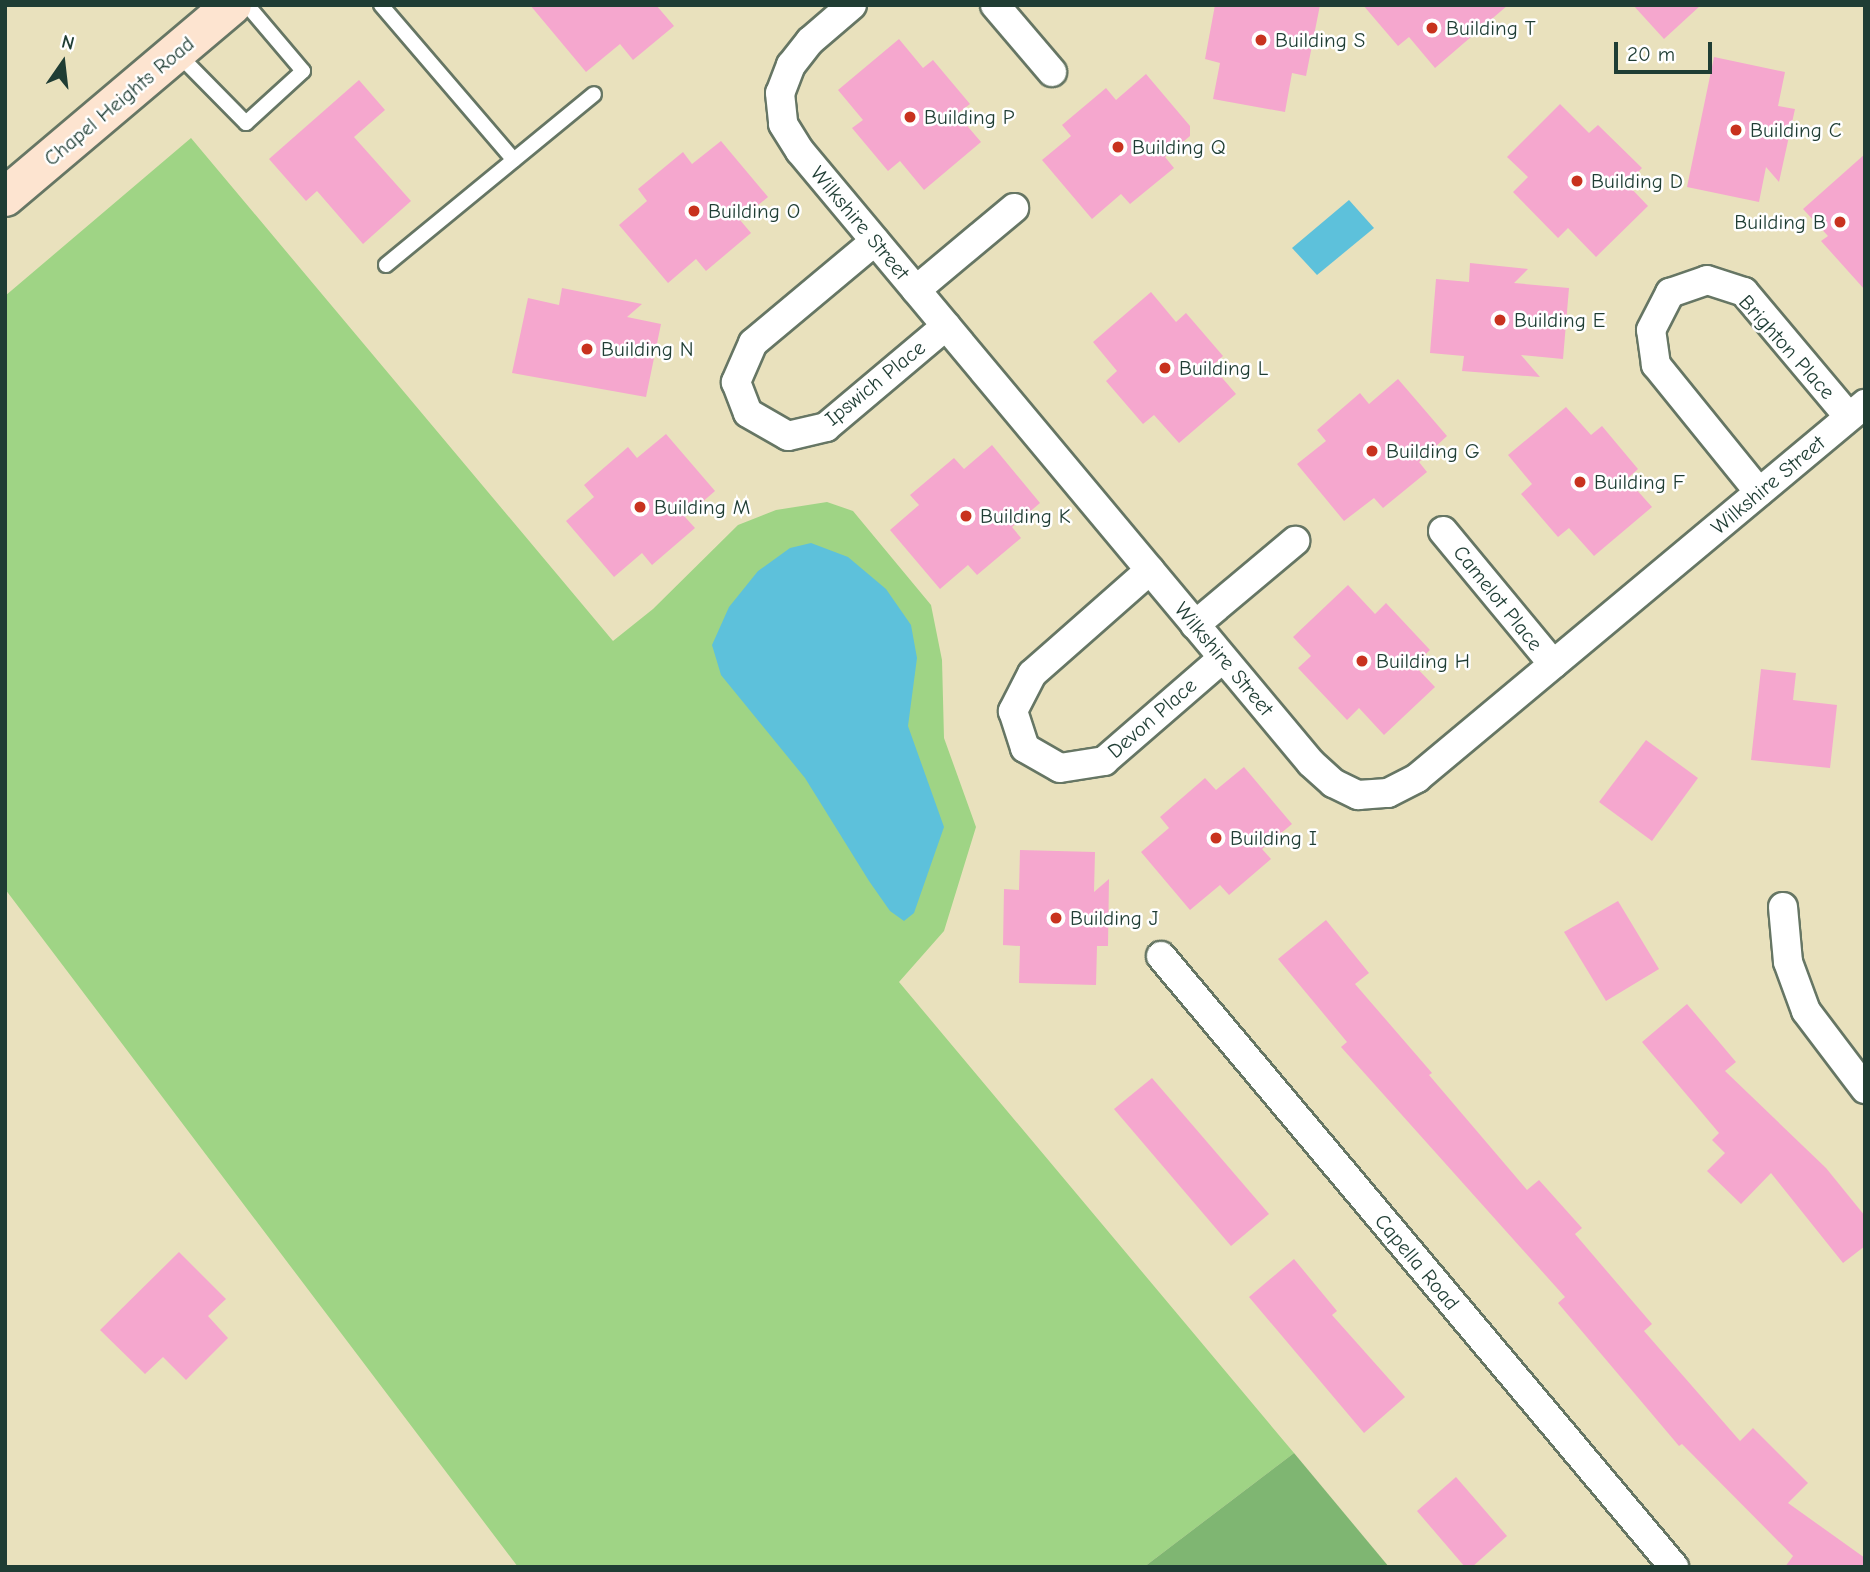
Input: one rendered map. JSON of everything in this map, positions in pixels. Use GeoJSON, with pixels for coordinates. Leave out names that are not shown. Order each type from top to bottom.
{"type":"FeatureCollection","features":[{"type":"Feature","properties":{"kind":"street","name":"Chapel Heights Road"},"geometry":{"type":"LineString","coordinates":[[5,197],[232,5]]}},
{"type":"Feature","properties":{"kind":"street","name":"Wilkshire Street"},"geometry":{"type":"LineString","coordinates":[[852,5],[810,41],[791,65],[781,103],[783,124],[800,151],[1311,763],[1333,783],[1358,795],[1388,793],[1418,778],[1857,410]]}},
{"type":"Feature","properties":{"kind":"street"},"geometry":{"type":"LineString","coordinates":[[996,5],[1052,72]]}},
{"type":"Feature","properties":{"kind":"street"},"geometry":{"type":"LineString","coordinates":[[916,290],[1014,208]]}},
{"type":"Feature","properties":{"kind":"street","name":"Ipswich Place"},"geometry":{"type":"LineString","coordinates":[[875,241],[753,343],[736,382],[748,413],[788,436],[827,426],[946,326]]}},
{"type":"Feature","properties":{"kind":"street","name":"Brighton Place"},"geometry":{"type":"LineString","coordinates":[[1759,492],[1656,365],[1651,330],[1670,292],[1707,280],[1744,292],[1857,410]]}},
{"type":"Feature","properties":{"kind":"street","name":"Camelot Place"},"geometry":{"type":"LineString","coordinates":[[1443,531],[1553,664]]}},
{"type":"Feature","properties":{"kind":"street"},"geometry":{"type":"LineString","coordinates":[[1195,625],[1295,541]]}},
{"type":"Feature","properties":{"kind":"street","name":"Devon Place"},"geometry":{"type":"LineString","coordinates":[[1150,570],[1032,674],[1013,711],[1025,748],[1060,768],[1104,761],[1223,657]]}},
{"type":"Feature","properties":{"kind":"street"},"geometry":{"type":"LineString","coordinates":[[1783,907],[1788,961],[1806,1010],[1865,1089]]}},
{"type":"Feature","properties":{"kind":"street","name":"Capella Road"},"geometry":{"type":"LineString","coordinates":[[1161,956],[1674,1567]]}},
{"type":"Feature","properties":{"kind":"lane"},"geometry":{"type":"LineString","coordinates":[[177,53],[246,123],[303,71],[247,5]]}},
{"type":"Feature","properties":{"kind":"lane"},"geometry":{"type":"LineString","coordinates":[[381,5],[514,160]]}},
{"type":"Feature","properties":{"kind":"lane"},"geometry":{"type":"LineString","coordinates":[[386,265],[594,94]]}},
{"type":"Feature","properties":{"kind":"green space"},"geometry":{"type":"Polygon","coordinates":[[[191,138],[613,641],[653,609],[738,525],[776,510],[827,502],[853,511],[931,605],[942,660],[944,738],[976,827],[944,931],[899,982],[1294,1453],[1144,1567],[518,1567],[5,889],[5,296],[191,138]]]}},
{"type":"Feature","properties":{"kind":"green space"},"geometry":{"type":"Polygon","coordinates":[[[1294,1453],[1389,1567],[1144,1567],[1294,1453]]]}},
{"type":"Feature","properties":{"kind":"water"},"geometry":{"type":"Polygon","coordinates":[[[1349,200],[1374,228],[1317,275],[1292,248],[1349,200]]]}},
{"type":"Feature","properties":{"kind":"water"},"geometry":{"type":"Polygon","coordinates":[[[811,543],[848,557],[886,589],[911,625],[917,658],[908,726],[944,827],[914,913],[904,921],[890,911],[869,881],[805,778],[721,675],[712,645],[729,607],[758,571],[790,548],[811,543]]]}},
{"type":"Feature","properties":{"kind":"building"},"geometry":{"type":"Polygon","coordinates":[[[530,5],[656,5],[674,26],[633,60],[620,44],[586,72],[530,5]]]}},
{"type":"Feature","properties":{"kind":"building","name":"Building S"},"geometry":{"type":"Polygon","coordinates":[[[1215,5],[1320,5],[1306,76],[1292,73],[1285,112],[1213,99],[1220,63],[1205,59],[1215,5]]]}},
{"type":"Feature","properties":{"kind":"building","name":"Building T"},"geometry":{"type":"Polygon","coordinates":[[[1363,5],[1508,5],[1435,68],[1409,37],[1398,46],[1363,5]]]}},
{"type":"Feature","properties":{"kind":"building"},"geometry":{"type":"Polygon","coordinates":[[[1633,5],[1701,5],[1664,39],[1633,5]]]}},
{"type":"Feature","properties":{"kind":"building","name":"Building P"},"geometry":{"type":"Polygon","coordinates":[[[899,39],[923,68],[933,60],[970,104],[957,114],[981,142],[924,190],[900,161],[888,171],[852,128],[863,120],[838,90],[899,39]]]}},
{"type":"Feature","properties":{"kind":"building","name":"Building C"},"geometry":{"type":"Polygon","coordinates":[[[1714,57],[1785,72],[1778,106],[1795,109],[1779,182],[1766,167],[1759,202],[1687,187],[1714,57]]]}},
{"type":"Feature","properties":{"kind":"building","name":"Building Q"},"geometry":{"type":"Polygon","coordinates":[[[1146,74],[1190,126],[1190,136],[1165,157],[1174,168],[1130,204],[1121,194],[1092,219],[1042,160],[1071,136],[1062,125],[1106,88],[1116,100],[1146,74]]]}},
{"type":"Feature","properties":{"kind":"building"},"geometry":{"type":"Polygon","coordinates":[[[359,80],[385,110],[354,137],[411,201],[363,244],[317,191],[306,201],[269,159],[359,80]]]}},
{"type":"Feature","properties":{"kind":"building","name":"Building D"},"geometry":{"type":"Polygon","coordinates":[[[1560,104],[1589,133],[1598,125],[1642,168],[1627,184],[1648,206],[1596,257],[1568,228],[1558,238],[1513,192],[1528,177],[1507,157],[1560,104]]]}},
{"type":"Feature","properties":{"kind":"building","name":"Building O"},"geometry":{"type":"Polygon","coordinates":[[[721,141],[768,197],[740,220],[751,233],[706,271],[696,259],[668,283],[619,225],[647,201],[638,189],[683,152],[692,164],[721,141]]]}},
{"type":"Feature","properties":{"kind":"building","name":"Building B"},"geometry":{"type":"Polygon","coordinates":[[[1865,154],[1865,290],[1821,241],[1828,236],[1803,209],[1865,154]]]}},
{"type":"Feature","properties":{"kind":"building","name":"Building E"},"geometry":{"type":"Polygon","coordinates":[[[1470,263],[1528,269],[1514,283],[1569,288],[1563,359],[1521,355],[1540,377],[1462,371],[1464,356],[1430,353],[1436,279],[1469,282],[1470,263]]]}},
{"type":"Feature","properties":{"kind":"building","name":"Building N"},"geometry":{"type":"Polygon","coordinates":[[[562,288],[642,304],[627,317],[661,324],[646,397],[512,373],[528,298],[559,305],[562,288]]]}},
{"type":"Feature","properties":{"kind":"building","name":"Building L"},"geometry":{"type":"Polygon","coordinates":[[[1151,292],[1176,322],[1186,313],[1223,356],[1212,366],[1236,394],[1179,443],[1154,415],[1143,424],[1106,381],[1117,371],[1093,342],[1151,292]]]}},
{"type":"Feature","properties":{"kind":"building","name":"Building G"},"geometry":{"type":"Polygon","coordinates":[[[1398,379],[1447,436],[1419,462],[1427,472],[1383,508],[1374,498],[1344,521],[1297,464],[1326,441],[1317,430],[1360,393],[1369,404],[1398,379]]]}},
{"type":"Feature","properties":{"kind":"building","name":"Building F"},"geometry":{"type":"Polygon","coordinates":[[[1566,407],[1591,435],[1602,426],[1638,469],[1627,479],[1652,507],[1594,556],[1569,528],[1558,537],[1521,494],[1532,484],[1508,455],[1566,407]]]}},
{"type":"Feature","properties":{"kind":"building","name":"Building M"},"geometry":{"type":"Polygon","coordinates":[[[666,434],[715,491],[685,517],[695,528],[652,565],[642,553],[614,577],[566,521],[594,497],[584,485],[628,447],[637,458],[666,434]]]}},
{"type":"Feature","properties":{"kind":"building","name":"Building K"},"geometry":{"type":"Polygon","coordinates":[[[992,445],[1040,503],[1012,527],[1021,538],[977,575],[968,565],[940,589],[890,530],[919,505],[910,495],[954,458],[964,469],[992,445]]]}},
{"type":"Feature","properties":{"kind":"building","name":"Building H"},"geometry":{"type":"Polygon","coordinates":[[[1348,585],[1375,614],[1386,603],[1430,650],[1414,665],[1435,687],[1384,735],[1359,708],[1347,720],[1298,668],[1311,656],[1293,637],[1348,585]]]}},
{"type":"Feature","properties":{"kind":"building"},"geometry":{"type":"Polygon","coordinates":[[[1761,669],[1796,673],[1793,700],[1837,705],[1830,768],[1751,760],[1761,669]]]}},
{"type":"Feature","properties":{"kind":"building"},"geometry":{"type":"Polygon","coordinates":[[[1646,740],[1698,778],[1652,841],[1599,802],[1646,740]]]}},
{"type":"Feature","properties":{"kind":"building","name":"Building I"},"geometry":{"type":"Polygon","coordinates":[[[1244,767],[1292,824],[1262,849],[1271,859],[1229,895],[1220,885],[1190,910],[1141,852],[1169,828],[1160,817],[1205,778],[1216,790],[1244,767]]]}},
{"type":"Feature","properties":{"kind":"building","name":"Building J"},"geometry":{"type":"Polygon","coordinates":[[[1020,850],[1095,852],[1094,892],[1109,879],[1108,946],[1097,946],[1096,985],[1019,983],[1020,946],[1003,945],[1004,889],[1019,890],[1020,850]]]}},
{"type":"Feature","properties":{"kind":"building"},"geometry":{"type":"Polygon","coordinates":[[[1618,901],[1659,969],[1606,1001],[1564,932],[1618,901]]]}},
{"type":"Feature","properties":{"kind":"building"},"geometry":{"type":"Polygon","coordinates":[[[1326,920],[1369,973],[1355,984],[1432,1073],[1429,1075],[1527,1190],[1539,1180],[1582,1228],[1575,1234],[1652,1324],[1644,1331],[1740,1441],[1753,1428],[1808,1483],[1788,1503],[1865,1558],[1865,1567],[1785,1567],[1793,1556],[1682,1444],[1679,1446],[1558,1303],[1565,1297],[1341,1047],[1347,1042],[1278,959],[1326,920]]]}},
{"type":"Feature","properties":{"kind":"building"},"geometry":{"type":"Polygon","coordinates":[[[1687,1004],[1736,1062],[1725,1071],[1826,1168],[1865,1216],[1865,1246],[1843,1263],[1771,1173],[1741,1204],[1707,1171],[1725,1153],[1712,1140],[1719,1133],[1642,1042],[1687,1004]]]}},
{"type":"Feature","properties":{"kind":"building"},"geometry":{"type":"Polygon","coordinates":[[[1152,1078],[1269,1214],[1231,1246],[1114,1109],[1152,1078]]]}},
{"type":"Feature","properties":{"kind":"building"},"geometry":{"type":"Polygon","coordinates":[[[179,1252],[226,1299],[208,1316],[228,1338],[186,1380],[163,1357],[145,1374],[100,1330],[179,1252]]]}},
{"type":"Feature","properties":{"kind":"building"},"geometry":{"type":"Polygon","coordinates":[[[1294,1259],[1337,1311],[1332,1315],[1405,1397],[1364,1433],[1249,1297],[1294,1259]]]}},
{"type":"Feature","properties":{"kind":"building"},"geometry":{"type":"Polygon","coordinates":[[[1456,1477],[1507,1536],[1472,1567],[1465,1567],[1417,1511],[1456,1477]]]}},
{"type":"Feature","properties":{"kind":"place","name":"Building T"},"geometry":{"type":"Point","coordinates":[1432,28]}},
{"type":"Feature","properties":{"kind":"place","name":"Building S"},"geometry":{"type":"Point","coordinates":[1261,40]}},
{"type":"Feature","properties":{"kind":"place","name":"Building P"},"geometry":{"type":"Point","coordinates":[910,117]}},
{"type":"Feature","properties":{"kind":"place","name":"Building C"},"geometry":{"type":"Point","coordinates":[1736,130]}},
{"type":"Feature","properties":{"kind":"place","name":"Building Q"},"geometry":{"type":"Point","coordinates":[1118,147]}},
{"type":"Feature","properties":{"kind":"place","name":"Building D"},"geometry":{"type":"Point","coordinates":[1577,181]}},
{"type":"Feature","properties":{"kind":"place","name":"Building O"},"geometry":{"type":"Point","coordinates":[694,211]}},
{"type":"Feature","properties":{"kind":"place","name":"Building B"},"geometry":{"type":"Point","coordinates":[1840,222]}},
{"type":"Feature","properties":{"kind":"place","name":"Building E"},"geometry":{"type":"Point","coordinates":[1500,320]}},
{"type":"Feature","properties":{"kind":"place","name":"Building N"},"geometry":{"type":"Point","coordinates":[587,349]}},
{"type":"Feature","properties":{"kind":"place","name":"Building L"},"geometry":{"type":"Point","coordinates":[1165,368]}},
{"type":"Feature","properties":{"kind":"place","name":"Building G"},"geometry":{"type":"Point","coordinates":[1372,451]}},
{"type":"Feature","properties":{"kind":"place","name":"Building F"},"geometry":{"type":"Point","coordinates":[1580,482]}},
{"type":"Feature","properties":{"kind":"place","name":"Building M"},"geometry":{"type":"Point","coordinates":[640,507]}},
{"type":"Feature","properties":{"kind":"place","name":"Building K"},"geometry":{"type":"Point","coordinates":[966,516]}},
{"type":"Feature","properties":{"kind":"place","name":"Building H"},"geometry":{"type":"Point","coordinates":[1362,661]}},
{"type":"Feature","properties":{"kind":"place","name":"Building I"},"geometry":{"type":"Point","coordinates":[1216,838]}},
{"type":"Feature","properties":{"kind":"place","name":"Building J"},"geometry":{"type":"Point","coordinates":[1056,918]}}]}
